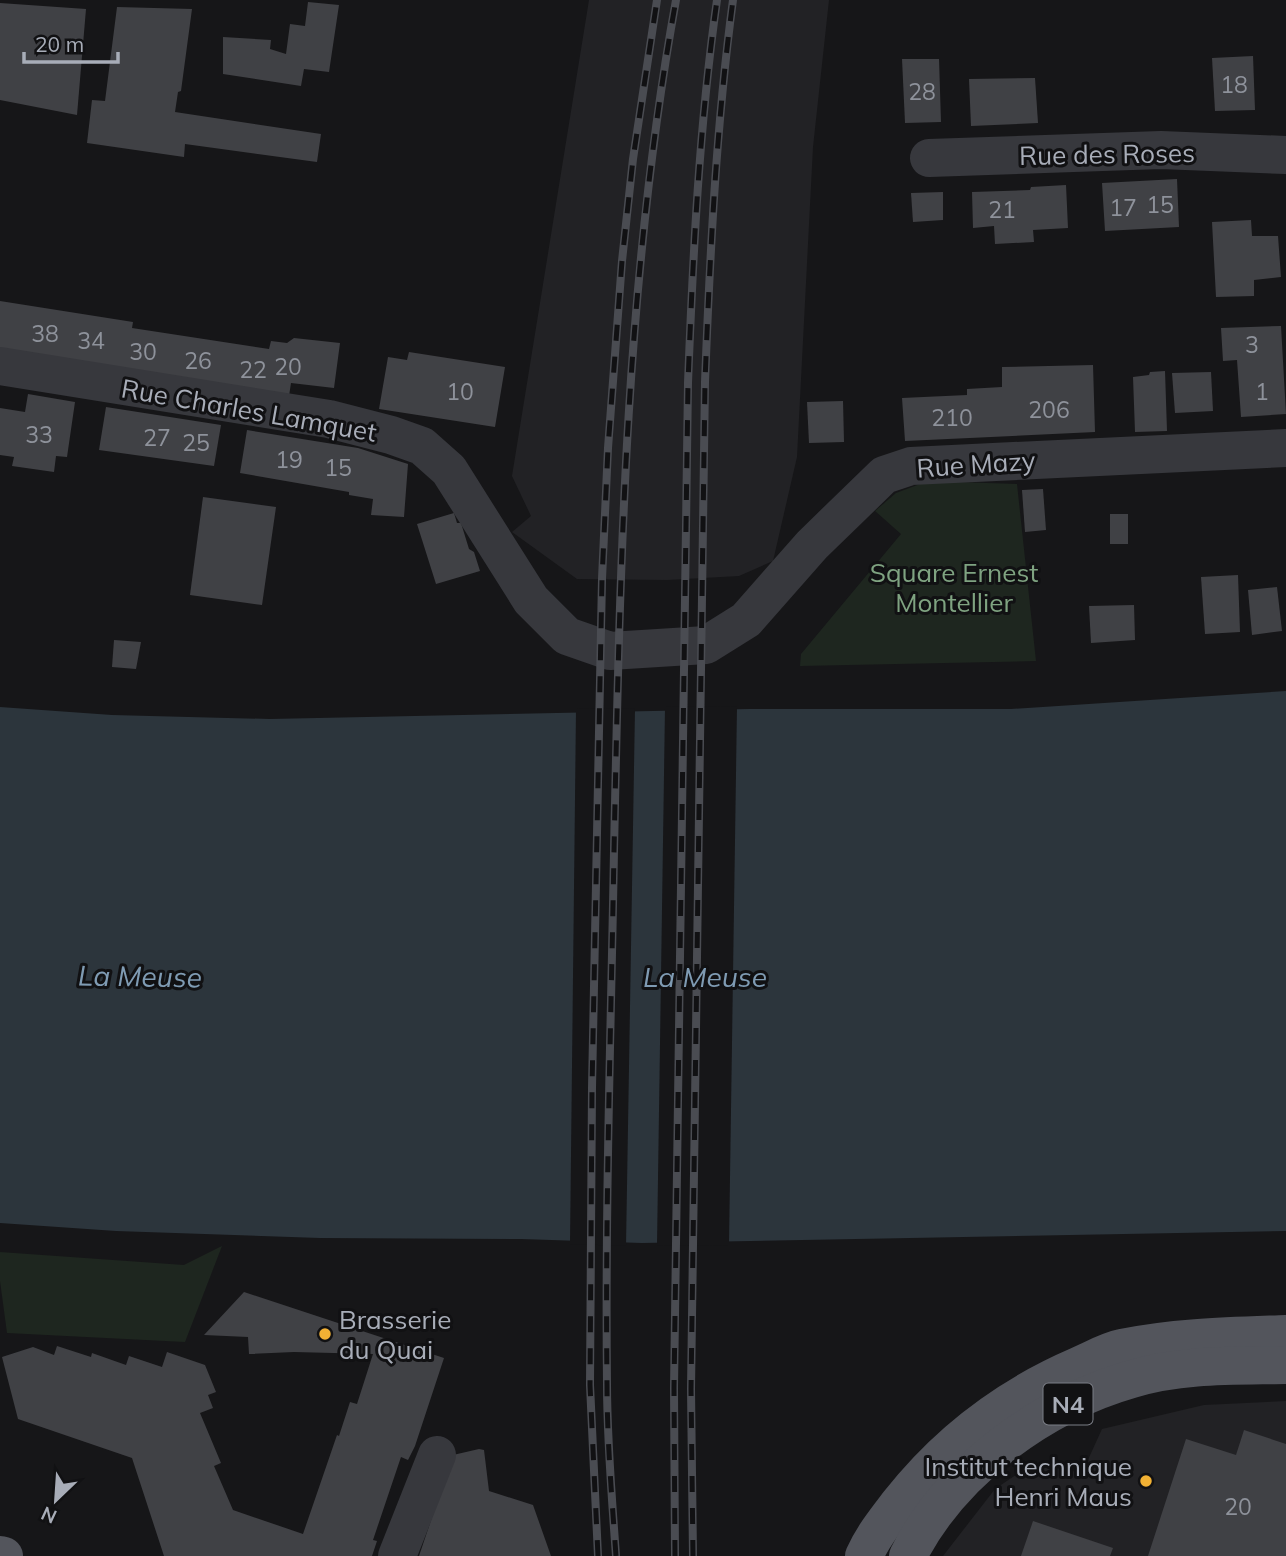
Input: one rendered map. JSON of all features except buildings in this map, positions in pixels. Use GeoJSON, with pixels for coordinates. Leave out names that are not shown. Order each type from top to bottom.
{"type":"FeatureCollection","features":[{"type":"Feature","properties":{"kind":"main road","name":"N4"},"geometry":{"type":"LineString","coordinates":[[864,1556],[873,1536],[905,1495],[955,1441],[1008,1401],[1032,1388],[1120,1348],[1206,1338],[1286,1334]]}},
{"type":"Feature","properties":{"kind":"main road","name":"N4"},"geometry":{"type":"LineString","coordinates":[[908,1556],[942,1503],[983,1462],[1027,1428],[1072,1402],[1133,1378],[1203,1367],[1286,1364]]}},
{"type":"Feature","properties":{"kind":"street","name":"Rue des Roses"},"geometry":{"type":"LineString","coordinates":[[929,158],[1161,150],[1286,155]]}},
{"type":"Feature","properties":{"kind":"street","name":"Rue Charles Lamquet"},"geometry":{"type":"LineString","coordinates":[[0,366],[329,419],[422,446],[449,470],[531,600],[567,636],[610,651]]}},
{"type":"Feature","properties":{"kind":"street","name":"Rue Mazy"},"geometry":{"type":"LineString","coordinates":[[610,651],[706,645],[746,620],[812,545],[884,475],[911,466],[1286,448]]}},
{"type":"Feature","properties":{"kind":"street"},"geometry":{"type":"LineString","coordinates":[[397,1556],[437,1455]]}},
{"type":"Feature","properties":{"kind":"shaded area"},"geometry":{"type":"Polygon","coordinates":[[[589,0],[829,0],[813,147],[797,457],[773,561],[739,576],[667,580],[577,579],[512,532],[531,516],[512,476],[589,0]]]}},
{"type":"Feature","properties":{"kind":"shaded area","name":"Institut technique Henri Maus"},"geometry":{"type":"Polygon","coordinates":[[[1286,1401],[1286,1556],[943,1556],[995,1489],[1023,1470],[1050,1467],[1082,1473],[1102,1429],[1204,1405],[1286,1401]]]}},
{"type":"Feature","properties":{"kind":"green space","name":"Square Ernest Montellier"},"geometry":{"type":"Polygon","coordinates":[[[928,481],[1017,484],[1036,661],[800,666],[801,654],[901,534],[875,511],[896,493],[928,481]]]}},
{"type":"Feature","properties":{"kind":"green space"},"geometry":{"type":"Polygon","coordinates":[[[222,1246],[185,1342],[7,1333],[0,1281],[0,1252],[184,1265],[222,1246]]]}},
{"type":"Feature","properties":{"kind":"water","name":"La Meuse"},"geometry":{"type":"Polygon","coordinates":[[[1286,691],[1286,1231],[642,1243],[521,1239],[320,1238],[116,1231],[0,1223],[0,707],[112,715],[270,719],[749,709],[1011,709],[1286,691]]]}},
{"type":"Feature","properties":{"kind":"pier"},"geometry":{"type":"Polygon","coordinates":[[[737,706],[729,1245],[657,1246],[665,707],[737,706]]]}},
{"type":"Feature","properties":{"kind":"pier"},"geometry":{"type":"Polygon","coordinates":[[[635,708],[626,1246],[570,1244],[576,709],[635,708]]]}},
{"type":"Feature","properties":{"kind":"railway"},"geometry":{"type":"LineString","coordinates":[[598,1556],[590,1385],[592,1088],[602,579],[608,448],[622,261],[633,159],[657,0]]}},
{"type":"Feature","properties":{"kind":"railway"},"geometry":{"type":"LineString","coordinates":[[616,1556],[608,1427],[607,1251],[616,744],[623,531],[628,424],[646,211],[676,0]]}},
{"type":"Feature","properties":{"kind":"railway"},"geometry":{"type":"LineString","coordinates":[[675,1556],[674,1388],[688,383],[701,143],[717,0]]}},
{"type":"Feature","properties":{"kind":"railway"},"geometry":{"type":"LineString","coordinates":[[693,1556],[691,1389],[705,382],[718,143],[733,0]]}},
{"type":"Feature","properties":{"kind":"place","name":"Brasserie du Quai"},"geometry":{"type":"Point","coordinates":[325,1334]}},
{"type":"Feature","properties":{"kind":"place","name":"Institut technique Henri Maus"},"geometry":{"type":"Point","coordinates":[1146,1481]}}]}
